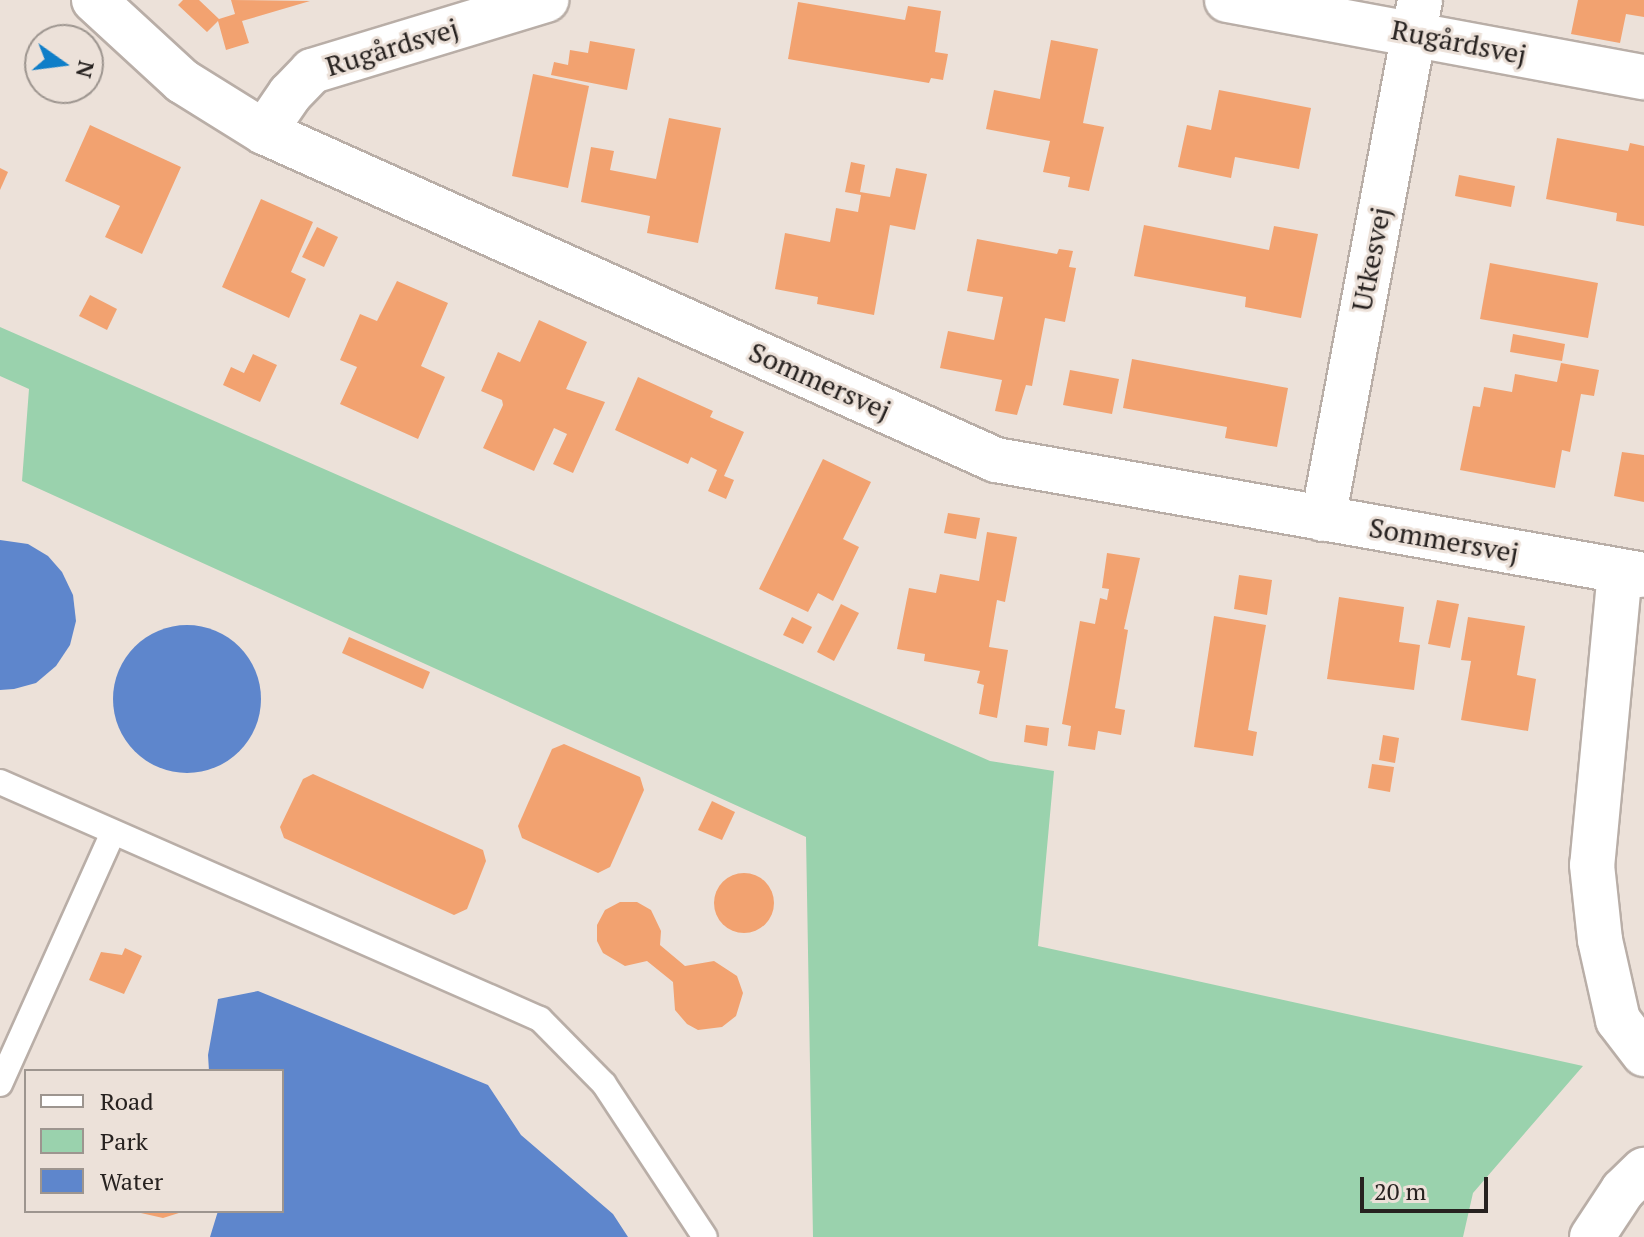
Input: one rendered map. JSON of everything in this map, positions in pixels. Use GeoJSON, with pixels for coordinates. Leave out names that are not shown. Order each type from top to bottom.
{"type":"FeatureCollection","features":[{"type":"Feature","properties":{"kind":"street","name":"Sommersvej"},"geometry":{"type":"LineString","coordinates":[[94,0],[182,81],[264,132],[996,460],[1632,573],[1592,865],[1600,940],[1618,1020],[1644,1054]]}},
{"type":"Feature","properties":{"kind":"street","name":"Rugårdsvej"},"geometry":{"type":"LineString","coordinates":[[264,132],[290,94],[312,71],[546,0]]}},
{"type":"Feature","properties":{"kind":"street","name":"Rugårdsvej"},"geometry":{"type":"LineString","coordinates":[[1227,0],[1416,17],[1644,77]]}},
{"type":"Feature","properties":{"kind":"street","name":"Utkesvej"},"geometry":{"type":"LineString","coordinates":[[1323,519],[1416,17]]}},
{"type":"Feature","properties":{"kind":"street"},"geometry":{"type":"LineString","coordinates":[[1592,1237],[1623,1190],[1644,1170]]}},
{"type":"Feature","properties":{"kind":"lane"},"geometry":{"type":"LineString","coordinates":[[0,782],[540,1019],[604,1084],[705,1237]]}},
{"type":"Feature","properties":{"kind":"lane"},"geometry":{"type":"LineString","coordinates":[[0,1084],[113,832]]}},
{"type":"Feature","properties":{"kind":"green space"},"geometry":{"type":"Polygon","coordinates":[[[0,327],[990,761],[1054,771],[1038,946],[1583,1066],[1473,1193],[1463,1237],[813,1237],[806,837],[22,481],[29,389],[0,376],[0,327]]]}},
{"type":"Feature","properties":{"kind":"water"},"geometry":{"type":"Polygon","coordinates":[[[0,540],[28,544],[48,556],[62,572],[73,595],[76,621],[70,645],[56,666],[36,683],[0,690],[0,540]]]}},
{"type":"Feature","properties":{"kind":"water"},"geometry":{"type":"Polygon","coordinates":[[[187,625],[215,630],[240,646],[256,671],[261,699],[256,727],[240,752],[215,768],[187,773],[159,768],[134,752],[118,727],[113,699],[118,671],[134,646],[159,630],[187,625]]]}},
{"type":"Feature","properties":{"kind":"water"},"geometry":{"type":"Polygon","coordinates":[[[258,991],[488,1085],[521,1135],[613,1214],[628,1237],[210,1237],[217,1213],[284,1213],[284,1069],[209,1069],[208,1055],[218,999],[258,991]]]}},
{"type":"Feature","properties":{"kind":"building"},"geometry":{"type":"Polygon","coordinates":[[[183,0],[199,0],[219,19],[235,14],[231,0],[310,1],[242,21],[249,43],[226,50],[218,21],[207,32],[178,5],[183,0]]]}},
{"type":"Feature","properties":{"kind":"building"},"geometry":{"type":"Polygon","coordinates":[[[1578,0],[1644,0],[1644,17],[1626,14],[1620,43],[1571,34],[1578,0]]]}},
{"type":"Feature","properties":{"kind":"building"},"geometry":{"type":"Polygon","coordinates":[[[798,2],[905,20],[908,6],[941,11],[935,52],[948,54],[943,80],[931,78],[929,83],[788,59],[798,2]]]}},
{"type":"Feature","properties":{"kind":"building"},"geometry":{"type":"Polygon","coordinates":[[[1051,40],[1098,49],[1083,123],[1104,127],[1089,191],[1068,187],[1070,177],[1043,172],[1050,141],[986,129],[994,90],[1040,99],[1051,40]]]}},
{"type":"Feature","properties":{"kind":"building"},"geometry":{"type":"Polygon","coordinates":[[[590,41],[635,49],[627,90],[551,75],[554,62],[568,65],[570,50],[588,53],[590,41]]]}},
{"type":"Feature","properties":{"kind":"building"},"geometry":{"type":"Polygon","coordinates":[[[533,74],[589,86],[568,188],[512,176],[533,74]]]}},
{"type":"Feature","properties":{"kind":"building"},"geometry":{"type":"Polygon","coordinates":[[[1219,90],[1311,108],[1299,169],[1235,157],[1231,178],[1178,167],[1187,125],[1211,130],[1219,90]]]}},
{"type":"Feature","properties":{"kind":"building"},"geometry":{"type":"Polygon","coordinates":[[[669,118],[721,128],[698,243],[647,233],[650,216],[581,202],[591,147],[614,151],[610,170],[656,179],[669,118]]]}},
{"type":"Feature","properties":{"kind":"building"},"geometry":{"type":"Polygon","coordinates":[[[90,125],[181,167],[142,254],[105,237],[120,206],[65,181],[90,125]]]}},
{"type":"Feature","properties":{"kind":"building"},"geometry":{"type":"Polygon","coordinates":[[[1557,138],[1628,151],[1630,143],[1644,146],[1644,226],[1616,221],[1617,213],[1546,199],[1557,138]]]}},
{"type":"Feature","properties":{"kind":"building"},"geometry":{"type":"Polygon","coordinates":[[[851,162],[865,165],[860,192],[890,197],[896,168],[927,174],[915,230],[890,225],[874,315],[817,304],[818,297],[775,289],[785,233],[830,242],[836,208],[858,212],[861,195],[845,192],[851,162]]]}},
{"type":"Feature","properties":{"kind":"building"},"geometry":{"type":"Polygon","coordinates":[[[0,168],[8,172],[0,190],[0,168]]]}},
{"type":"Feature","properties":{"kind":"building"},"geometry":{"type":"Polygon","coordinates":[[[1459,175],[1515,186],[1511,207],[1455,196],[1459,175]]]}},
{"type":"Feature","properties":{"kind":"building"},"geometry":{"type":"Polygon","coordinates":[[[261,199],[313,222],[291,272],[306,279],[289,318],[222,287],[261,199]]]}},
{"type":"Feature","properties":{"kind":"building"},"geometry":{"type":"Polygon","coordinates":[[[1144,225],[1269,250],[1274,226],[1318,234],[1301,318],[1245,307],[1246,297],[1134,276],[1144,225]]]}},
{"type":"Feature","properties":{"kind":"building"},"geometry":{"type":"Polygon","coordinates":[[[317,227],[338,237],[324,267],[302,257],[317,227]]]}},
{"type":"Feature","properties":{"kind":"building"},"geometry":{"type":"Polygon","coordinates":[[[977,239],[1057,254],[1059,249],[1073,251],[1069,267],[1076,268],[1065,322],[1045,318],[1032,386],[1026,385],[1017,415],[995,411],[1002,380],[940,368],[948,331],[994,340],[1003,297],[967,291],[977,239]]]}},
{"type":"Feature","properties":{"kind":"building"},"geometry":{"type":"Polygon","coordinates":[[[1490,263],[1598,283],[1588,338],[1480,319],[1490,263]]]}},
{"type":"Feature","properties":{"kind":"building"},"geometry":{"type":"Polygon","coordinates":[[[397,281],[448,303],[421,366],[445,377],[418,439],[340,404],[357,367],[340,360],[360,314],[377,321],[397,281]]]}},
{"type":"Feature","properties":{"kind":"building"},"geometry":{"type":"Polygon","coordinates":[[[90,295],[117,309],[107,330],[79,316],[90,295]]]}},
{"type":"Feature","properties":{"kind":"building"},"geometry":{"type":"Polygon","coordinates":[[[539,320],[587,342],[566,389],[605,402],[573,473],[553,464],[567,434],[554,428],[534,471],[483,448],[503,405],[502,400],[481,391],[498,352],[520,362],[539,320]]]}},
{"type":"Feature","properties":{"kind":"building"},"geometry":{"type":"Polygon","coordinates":[[[1513,334],[1565,344],[1562,361],[1510,352],[1513,334]]]}},
{"type":"Feature","properties":{"kind":"building"},"geometry":{"type":"Polygon","coordinates":[[[253,354],[277,365],[260,402],[223,385],[231,367],[244,373],[253,354]]]}},
{"type":"Feature","properties":{"kind":"building"},"geometry":{"type":"Polygon","coordinates":[[[1132,359],[1288,388],[1277,447],[1225,438],[1227,427],[1123,408],[1132,359]]]}},
{"type":"Feature","properties":{"kind":"building"},"geometry":{"type":"Polygon","coordinates":[[[1561,363],[1599,370],[1594,396],[1581,394],[1570,452],[1562,450],[1555,488],[1460,470],[1473,406],[1480,407],[1484,387],[1512,392],[1515,374],[1557,382],[1561,363]]]}},
{"type":"Feature","properties":{"kind":"building"},"geometry":{"type":"Polygon","coordinates":[[[1070,370],[1119,379],[1112,414],[1063,405],[1070,370]]]}},
{"type":"Feature","properties":{"kind":"building"},"geometry":{"type":"Polygon","coordinates":[[[638,377],[713,411],[710,417],[744,432],[724,476],[734,480],[726,499],[708,491],[717,470],[691,457],[688,464],[615,430],[638,377]]]}},
{"type":"Feature","properties":{"kind":"building"},"geometry":{"type":"Polygon","coordinates":[[[1622,452],[1644,455],[1644,502],[1614,496],[1622,452]]]}},
{"type":"Feature","properties":{"kind":"building"},"geometry":{"type":"Polygon","coordinates":[[[823,459],[871,482],[843,539],[859,547],[833,601],[818,593],[808,612],[759,589],[823,459]]]}},
{"type":"Feature","properties":{"kind":"building"},"geometry":{"type":"Polygon","coordinates":[[[948,513],[980,518],[976,539],[944,533],[948,513]]]}},
{"type":"Feature","properties":{"kind":"building"},"geometry":{"type":"Polygon","coordinates":[[[987,532],[1017,537],[1005,602],[997,600],[989,647],[1008,650],[997,718],[979,714],[984,685],[977,683],[980,671],[924,661],[925,654],[897,649],[909,588],[936,593],[940,574],[979,581],[987,532]]]}},
{"type":"Feature","properties":{"kind":"building"},"geometry":{"type":"Polygon","coordinates":[[[1107,553],[1140,558],[1124,629],[1128,630],[1115,708],[1125,710],[1121,735],[1098,731],[1095,750],[1068,746],[1071,726],[1062,724],[1080,621],[1095,624],[1100,598],[1107,600],[1109,589],[1102,588],[1107,553]]]}},
{"type":"Feature","properties":{"kind":"building"},"geometry":{"type":"Polygon","coordinates":[[[1239,575],[1272,580],[1267,615],[1234,609],[1239,575]]]}},
{"type":"Feature","properties":{"kind":"building"},"geometry":{"type":"Polygon","coordinates":[[[1339,597],[1404,607],[1399,642],[1420,645],[1414,690],[1327,679],[1339,597]]]}},
{"type":"Feature","properties":{"kind":"building"},"geometry":{"type":"Polygon","coordinates":[[[1437,600],[1459,604],[1450,648],[1428,644],[1437,600]]]}},
{"type":"Feature","properties":{"kind":"building"},"geometry":{"type":"Polygon","coordinates":[[[841,604],[859,613],[834,661],[817,652],[841,604]]]}},
{"type":"Feature","properties":{"kind":"building"},"geometry":{"type":"Polygon","coordinates":[[[1214,616],[1266,625],[1248,730],[1257,732],[1253,756],[1194,747],[1214,616]]]}},
{"type":"Feature","properties":{"kind":"building"},"geometry":{"type":"Polygon","coordinates":[[[792,617],[812,627],[803,644],[783,635],[792,617]]]}},
{"type":"Feature","properties":{"kind":"building"},"geometry":{"type":"Polygon","coordinates":[[[1468,617],[1525,626],[1517,675],[1536,679],[1528,731],[1461,720],[1471,661],[1461,660],[1468,617]]]}},
{"type":"Feature","properties":{"kind":"building"},"geometry":{"type":"Polygon","coordinates":[[[349,637],[430,672],[423,689],[342,653],[349,637]]]}},
{"type":"Feature","properties":{"kind":"building"},"geometry":{"type":"Polygon","coordinates":[[[1026,725],[1049,728],[1047,746],[1024,742],[1026,725]]]}},
{"type":"Feature","properties":{"kind":"building"},"geometry":{"type":"Polygon","coordinates":[[[1383,735],[1399,738],[1395,763],[1379,760],[1383,735]]]}},
{"type":"Feature","properties":{"kind":"building"},"geometry":{"type":"Polygon","coordinates":[[[564,744],[640,777],[644,790],[610,867],[598,873],[522,838],[518,826],[552,749],[564,744]]]}},
{"type":"Feature","properties":{"kind":"building"},"geometry":{"type":"Polygon","coordinates":[[[1372,764],[1394,767],[1390,792],[1368,788],[1372,764]]]}},
{"type":"Feature","properties":{"kind":"building"},"geometry":{"type":"Polygon","coordinates":[[[313,774],[483,850],[486,861],[467,909],[454,915],[284,838],[280,827],[303,779],[313,774]]]}},
{"type":"Feature","properties":{"kind":"building"},"geometry":{"type":"Polygon","coordinates":[[[712,801],[735,812],[722,840],[698,830],[712,801]]]}},
{"type":"Feature","properties":{"kind":"building"},"geometry":{"type":"Polygon","coordinates":[[[744,873],[765,882],[774,903],[765,924],[744,933],[723,924],[714,903],[723,882],[744,873]]]}},
{"type":"Feature","properties":{"kind":"building"},"geometry":{"type":"Polygon","coordinates":[[[620,902],[637,902],[651,910],[661,931],[660,945],[685,966],[714,961],[737,976],[743,993],[736,1016],[722,1027],[698,1030],[687,1024],[675,1010],[673,982],[647,961],[625,966],[603,953],[597,941],[597,925],[605,910],[620,902]]]}},
{"type":"Feature","properties":{"kind":"building"},"geometry":{"type":"Polygon","coordinates":[[[125,948],[142,956],[124,994],[89,980],[101,952],[122,955],[125,948]]]}},
{"type":"Feature","properties":{"kind":"building"},"geometry":{"type":"Polygon","coordinates":[[[141,1213],[179,1213],[163,1218],[141,1213]]]}}]}
